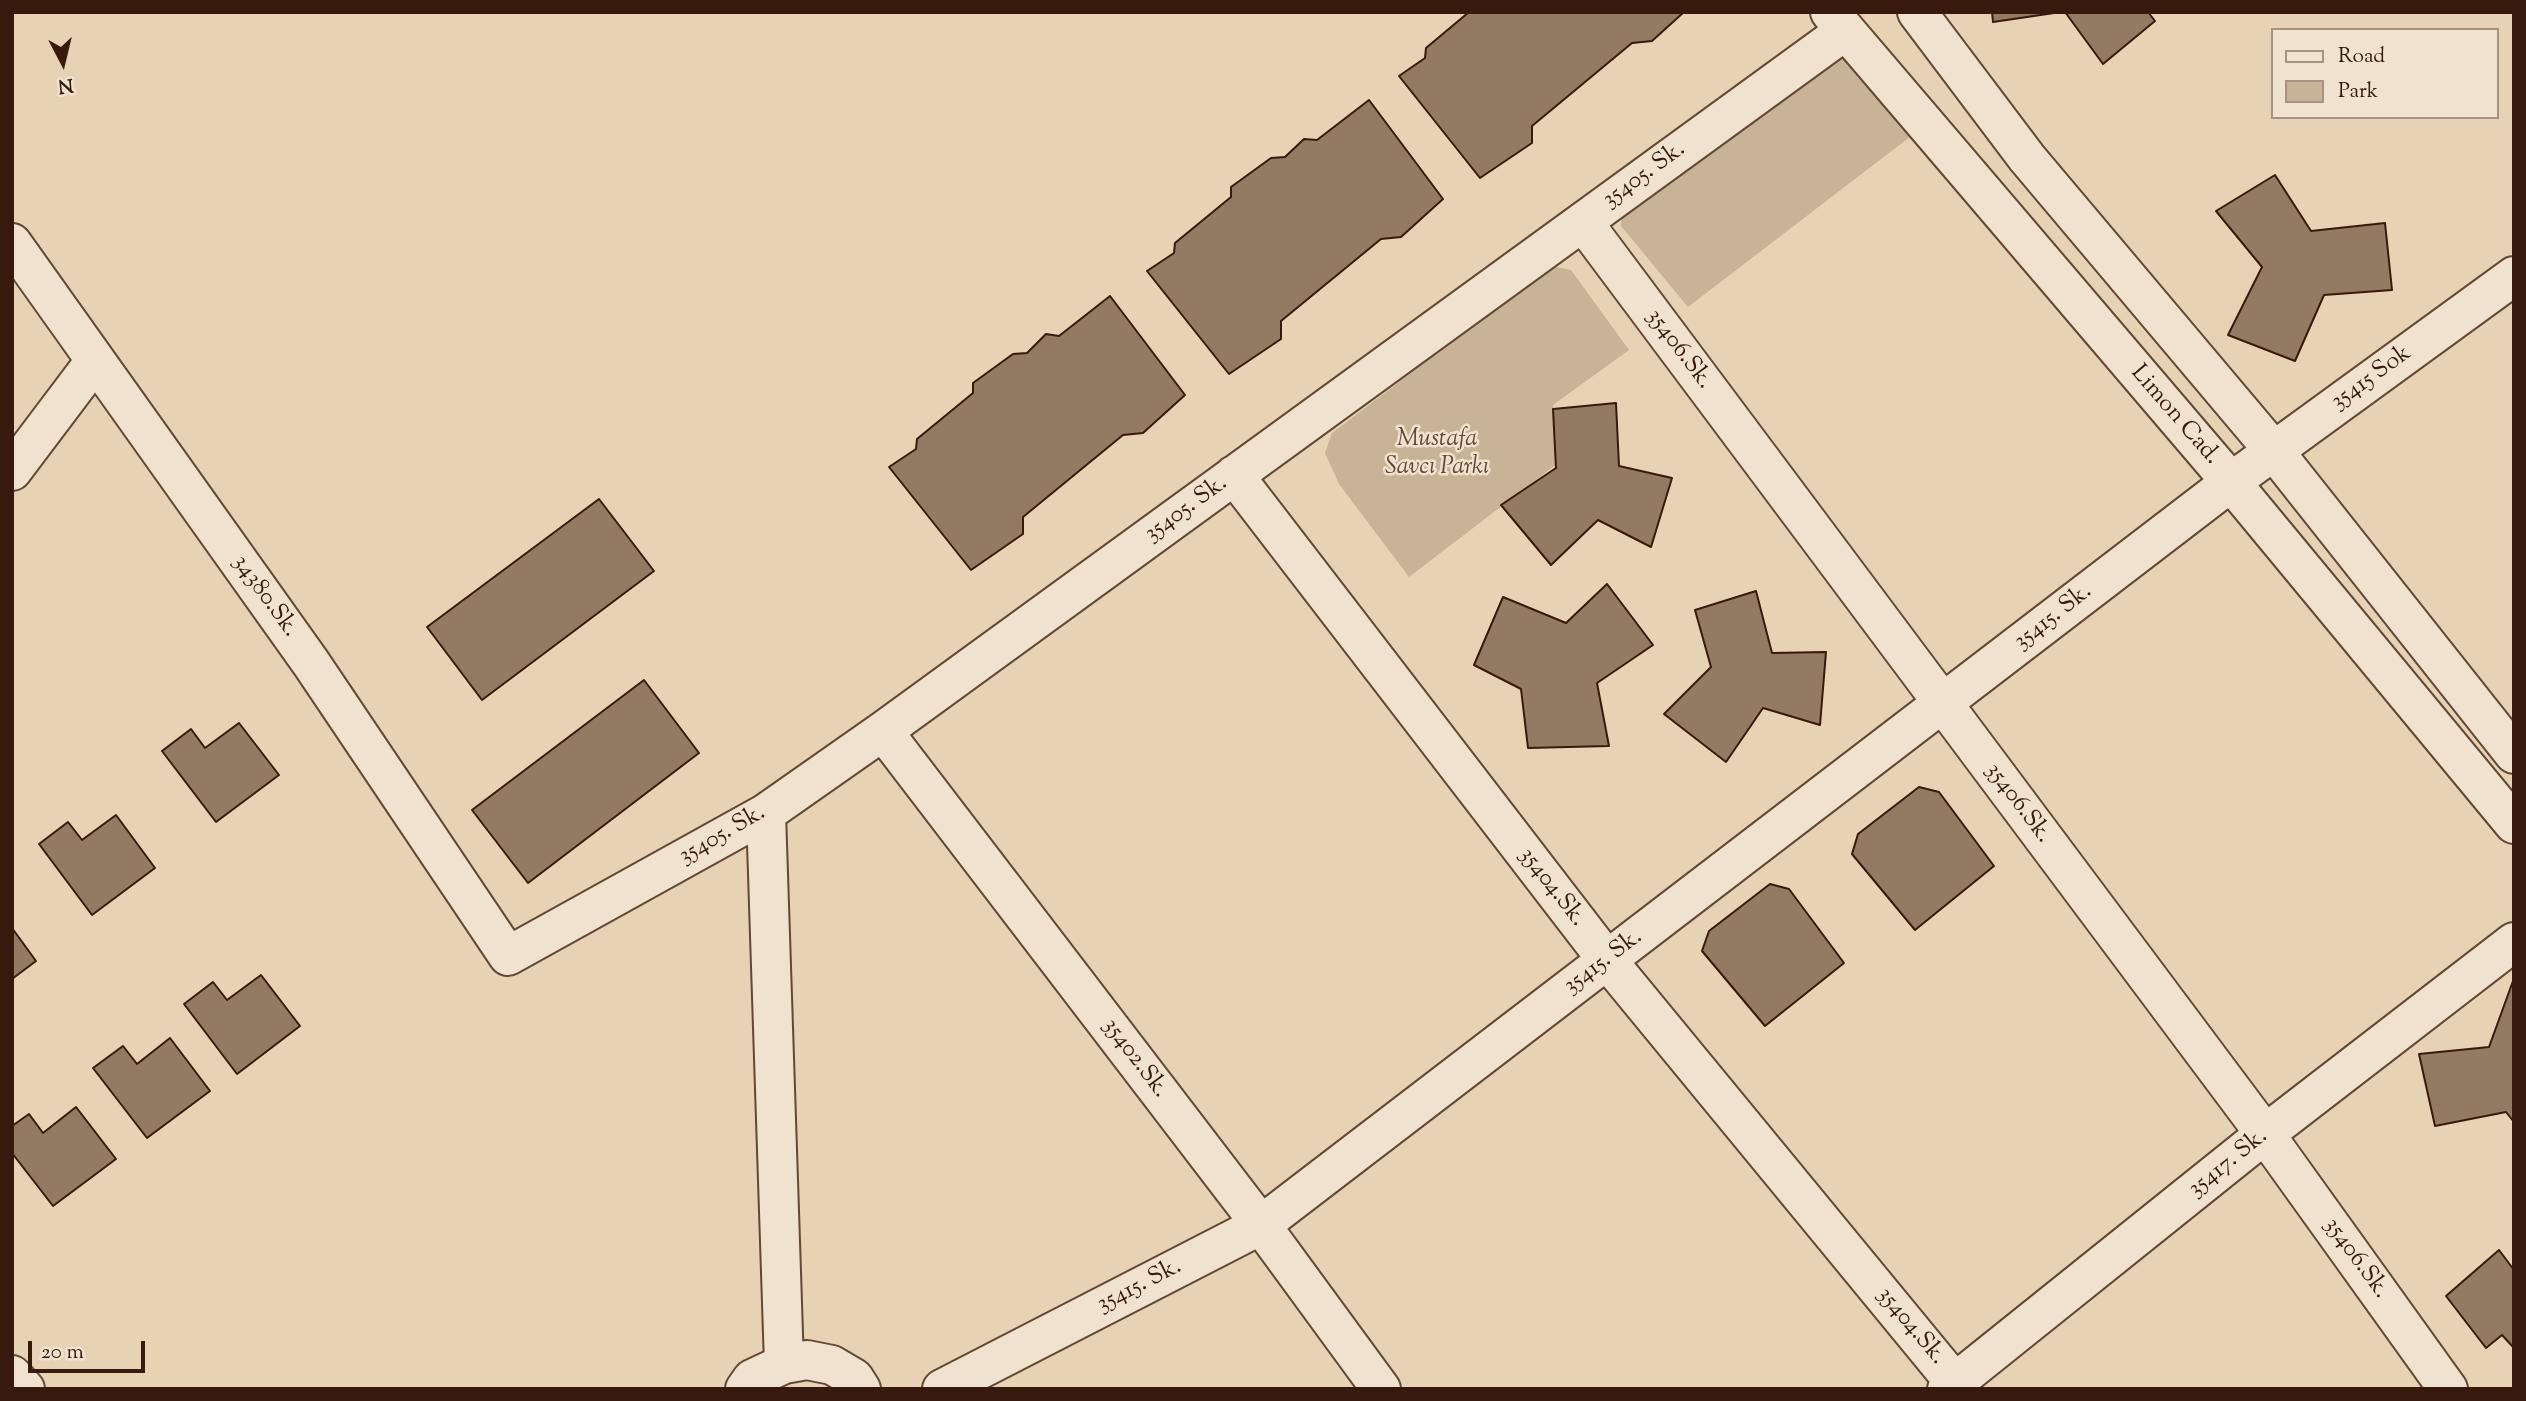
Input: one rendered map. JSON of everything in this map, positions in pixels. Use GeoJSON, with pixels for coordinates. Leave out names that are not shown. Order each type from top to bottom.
{"type":"FeatureCollection","features":[{"type":"Feature","properties":{"kind":"street"},"geometry":{"type":"LineString","coordinates":[[1917,12],[2027,158],[2274,451],[2514,754]]}},
{"type":"Feature","properties":{"kind":"street","name":"35405. Sk."},"geometry":{"type":"LineString","coordinates":[[508,956],[766,813],[883,731],[1583,222],[1837,22]]}},
{"type":"Feature","properties":{"kind":"street","name":"Limon Cad."},"geometry":{"type":"LineString","coordinates":[[1837,22],[2231,482],[2514,824]]}},
{"type":"Feature","properties":{"kind":"street","name":"35406.Sk."},"geometry":{"type":"LineString","coordinates":[[1583,222],[2265,1135],[2448,1389]]}},
{"type":"Feature","properties":{"kind":"street","name":"34380.Sk."},"geometry":{"type":"LineString","coordinates":[[12,243],[311,663],[508,956]]}},
{"type":"Feature","properties":{"kind":"street","name":"35415 Sok"},"geometry":{"type":"LineString","coordinates":[[2231,482],[2514,276]]}},
{"type":"Feature","properties":{"kind":"street"},"geometry":{"type":"LineString","coordinates":[[12,471],[95,361]]}},
{"type":"Feature","properties":{"kind":"street","name":"35404.Sk."},"geometry":{"type":"LineString","coordinates":[[1234,475],[1607,960],[1954,1387]]}},
{"type":"Feature","properties":{"kind":"street","name":"35415. Sk."},"geometry":{"type":"LineString","coordinates":[[942,1389],[1261,1225],[2231,482]]}},
{"type":"Feature","properties":{"kind":"street","name":"35402.Sk."},"geometry":{"type":"LineString","coordinates":[[883,731],[1261,1225],[1381,1389]]}},
{"type":"Feature","properties":{"kind":"street"},"geometry":{"type":"LineString","coordinates":[[766,813],[785,1364]]}},
{"type":"Feature","properties":{"kind":"street","name":"35417. Sk."},"geometry":{"type":"LineString","coordinates":[[1954,1387],[2265,1135],[2514,942]]}},
{"type":"Feature","properties":{"kind":"street"},"geometry":{"type":"LineString","coordinates":[[746,1389],[752,1379],[785,1364],[807,1360],[832,1364],[854,1378],[861,1389]]}},
{"type":"Feature","properties":{"kind":"street"},"geometry":{"type":"LineString","coordinates":[[12,1374],[25,1389]]}},
{"type":"Feature","properties":{"kind":"green space"},"geometry":{"type":"Polygon","coordinates":[[[1845,50],[1915,133],[1688,307],[1621,226],[1623,202],[1845,50]]]}},
{"type":"Feature","properties":{"kind":"green space","name":"Mustafa Savcı Parkı"},"geometry":{"type":"Polygon","coordinates":[[[1552,266],[1571,270],[1629,350],[1553,405],[1562,460],[1409,577],[1339,484],[1325,453],[1332,433],[1552,266]]]}},
{"type":"Feature","properties":{"kind":"building"},"geometry":{"type":"Polygon","coordinates":[[[1469,12],[1684,12],[1652,41],[1632,43],[1532,126],[1532,143],[1480,178],[1399,76],[1425,58],[1426,48],[1469,12]]]}},
{"type":"Feature","properties":{"kind":"building"},"geometry":{"type":"Polygon","coordinates":[[[1992,12],[2061,12],[1993,22],[1992,12]]]}},
{"type":"Feature","properties":{"kind":"building"},"geometry":{"type":"Polygon","coordinates":[[[2065,12],[2148,12],[2155,21],[2103,64],[2065,12]]]}},
{"type":"Feature","properties":{"kind":"building"},"geometry":{"type":"Polygon","coordinates":[[[1369,100],[1443,199],[1401,237],[1381,239],[1281,321],[1281,339],[1229,374],[1147,271],[1174,253],[1175,243],[1231,197],[1231,187],[1271,158],[1285,157],[1304,139],[1317,140],[1369,100]]]}},
{"type":"Feature","properties":{"kind":"building"},"geometry":{"type":"Polygon","coordinates":[[[2275,175],[2311,231],[2385,223],[2392,290],[2324,295],[2295,361],[2228,335],[2262,267],[2216,211],[2275,175]]]}},
{"type":"Feature","properties":{"kind":"building"},"geometry":{"type":"Polygon","coordinates":[[[1110,296],[1185,395],[1143,433],[1123,435],[1023,517],[1023,534],[971,570],[889,467],[916,449],[917,439],[973,393],[973,383],[1013,354],[1027,353],[1046,334],[1059,336],[1110,296]]]}},
{"type":"Feature","properties":{"kind":"building"},"geometry":{"type":"Polygon","coordinates":[[[1616,403],[1619,466],[1672,478],[1651,547],[1598,520],[1551,565],[1501,505],[1556,468],[1553,409],[1616,403]]]}},
{"type":"Feature","properties":{"kind":"building"},"geometry":{"type":"Polygon","coordinates":[[[599,499],[654,571],[482,700],[427,627],[599,499]]]}},
{"type":"Feature","properties":{"kind":"building"},"geometry":{"type":"Polygon","coordinates":[[[1607,584],[1653,645],[1597,683],[1609,746],[1528,748],[1521,689],[1474,665],[1503,597],[1566,623],[1607,584]]]}},
{"type":"Feature","properties":{"kind":"building"},"geometry":{"type":"Polygon","coordinates":[[[1756,591],[1772,653],[1826,652],[1820,725],[1763,708],[1726,762],[1664,714],[1711,667],[1695,610],[1756,591]]]}},
{"type":"Feature","properties":{"kind":"building"},"geometry":{"type":"Polygon","coordinates":[[[644,680],[699,753],[528,883],[472,810],[644,680]]]}},
{"type":"Feature","properties":{"kind":"building"},"geometry":{"type":"Polygon","coordinates":[[[239,723],[279,775],[216,822],[162,751],[191,729],[205,748],[239,723]]]}},
{"type":"Feature","properties":{"kind":"building"},"geometry":{"type":"Polygon","coordinates":[[[1919,787],[1939,792],[1994,866],[1915,930],[1852,854],[1858,834],[1919,787]]]}},
{"type":"Feature","properties":{"kind":"building"},"geometry":{"type":"Polygon","coordinates":[[[116,815],[155,868],[92,915],[39,844],[68,822],[82,840],[116,815]]]}},
{"type":"Feature","properties":{"kind":"building"},"geometry":{"type":"Polygon","coordinates":[[[1770,884],[1789,889],[1844,963],[1765,1026],[1702,951],[1709,931],[1770,884]]]}},
{"type":"Feature","properties":{"kind":"building"},"geometry":{"type":"Polygon","coordinates":[[[12,928],[36,961],[12,979],[12,928]]]}},
{"type":"Feature","properties":{"kind":"building"},"geometry":{"type":"Polygon","coordinates":[[[261,975],[300,1026],[237,1074],[184,1004],[213,982],[227,1000],[261,975]]]}},
{"type":"Feature","properties":{"kind":"building"},"geometry":{"type":"Polygon","coordinates":[[[2513,981],[2514,1122],[2506,1112],[2435,1126],[2419,1054],[2489,1047],[2513,981]]]}},
{"type":"Feature","properties":{"kind":"building"},"geometry":{"type":"Polygon","coordinates":[[[170,1038],[210,1091],[147,1138],[93,1068],[123,1046],[137,1064],[170,1038]]]}},
{"type":"Feature","properties":{"kind":"building"},"geometry":{"type":"Polygon","coordinates":[[[76,1107],[116,1159],[53,1206],[12,1153],[12,1126],[29,1114],[43,1133],[76,1107]]]}},
{"type":"Feature","properties":{"kind":"building"},"geometry":{"type":"Polygon","coordinates":[[[2499,1250],[2514,1270],[2514,1348],[2502,1335],[2486,1348],[2446,1296],[2499,1250]]]}}]}
